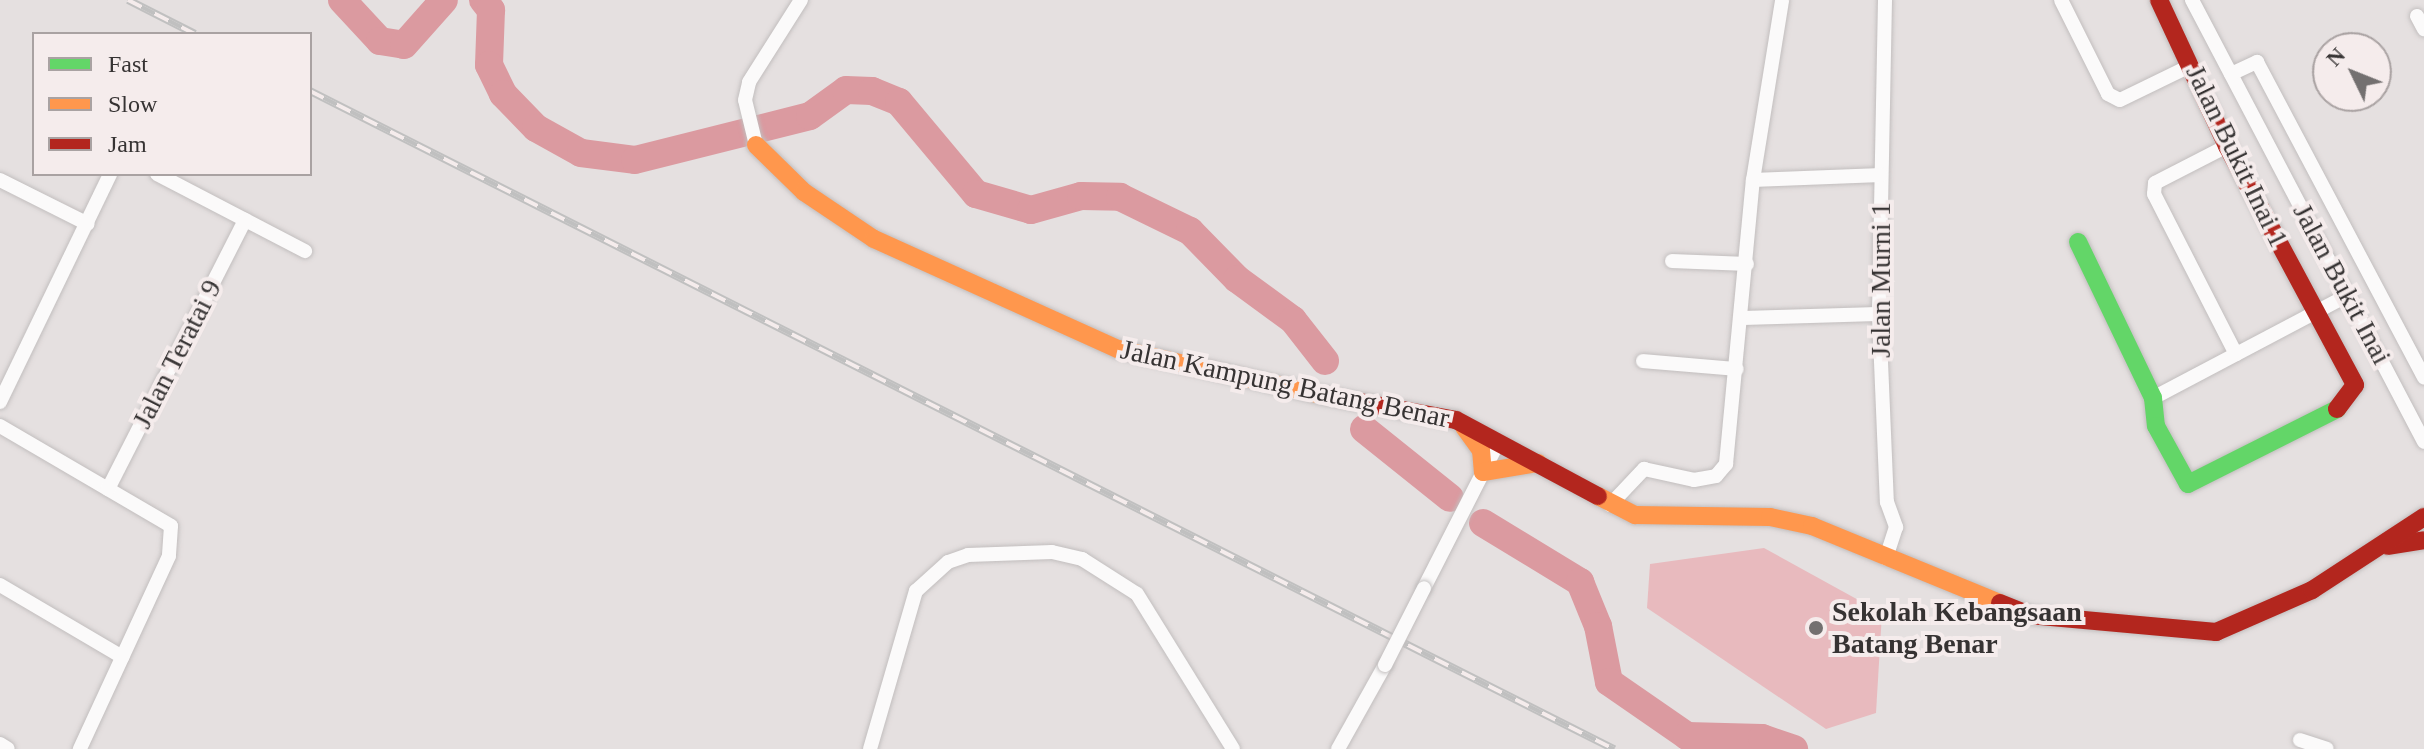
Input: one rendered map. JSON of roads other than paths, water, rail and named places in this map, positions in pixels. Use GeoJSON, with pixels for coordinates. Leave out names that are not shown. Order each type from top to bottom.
{"type":"FeatureCollection","features":[{"type":"Feature","properties":{"kind":"street"},"geometry":{"type":"LineString","coordinates":[[756,145],[748,123],[749,82],[801,0]]}},
{"type":"Feature","properties":{"kind":"street"},"geometry":{"type":"LineString","coordinates":[[1610,505],[1644,469],[1694,480],[1716,476],[1726,464],[1753,180],[1782,0]]}},
{"type":"Feature","properties":{"kind":"street","name":"Jalan Murni 1"},"geometry":{"type":"LineString","coordinates":[[1885,0],[1879,314],[1887,502],[1896,527],[1886,558]]}},
{"type":"Feature","properties":{"kind":"street"},"geometry":{"type":"LineString","coordinates":[[2061,0],[2108,94],[2120,100],[2192,65]]}},
{"type":"Feature","properties":{"kind":"street","name":"Jalan Bukit Inai 1"},"geometry":{"type":"LineString","coordinates":[[2153,398],[2156,426],[2188,484],[2339,408],[2355,385],[2227,146],[2192,65],[2159,0]]}},
{"type":"Feature","properties":{"kind":"street","name":"Jalan Bukit Inai"},"geometry":{"type":"LineString","coordinates":[[2192,0],[2424,442]]}},
{"type":"Feature","properties":{"kind":"street"},"geometry":{"type":"LineString","coordinates":[[2231,74],[2257,62],[2424,377]]}},
{"type":"Feature","properties":{"kind":"street","name":"Jalan Kampung Batang Benar"},"geometry":{"type":"LineString","coordinates":[[756,145],[769,164],[804,192],[874,239],[1118,349],[1456,420],[1610,505],[1635,515],[1770,517],[1812,526],[2029,615],[2216,632],[2270,613],[2384,547]]}},
{"type":"Feature","properties":{"kind":"street"},"geometry":{"type":"LineString","coordinates":[[2227,146],[2155,183],[2154,194],[2236,354]]}},
{"type":"Feature","properties":{"kind":"street"},"geometry":{"type":"LineString","coordinates":[[1753,180],[1881,175]]}},
{"type":"Feature","properties":{"kind":"street"},"geometry":{"type":"LineString","coordinates":[[0,402],[109,176]]}},
{"type":"Feature","properties":{"kind":"street"},"geometry":{"type":"LineString","coordinates":[[161,176],[305,251]]}},
{"type":"Feature","properties":{"kind":"street"},"geometry":{"type":"LineString","coordinates":[[0,180],[88,224]]}},
{"type":"Feature","properties":{"kind":"street","name":"Jalan Teratai 9"},"geometry":{"type":"LineString","coordinates":[[108,489],[245,220]]}},
{"type":"Feature","properties":{"kind":"street"},"geometry":{"type":"LineString","coordinates":[[2078,242],[2153,398],[2348,295]]}},
{"type":"Feature","properties":{"kind":"street"},"geometry":{"type":"LineString","coordinates":[[1672,261],[1747,264]]}},
{"type":"Feature","properties":{"kind":"street"},"geometry":{"type":"LineString","coordinates":[[1742,318],[1879,314]]}},
{"type":"Feature","properties":{"kind":"street"},"geometry":{"type":"LineString","coordinates":[[1643,361],[1737,369]]}},
{"type":"Feature","properties":{"kind":"street"},"geometry":{"type":"LineString","coordinates":[[1456,420],[1481,450],[1483,472]]}},
{"type":"Feature","properties":{"kind":"street"},"geometry":{"type":"LineString","coordinates":[[0,426],[171,526],[169,556],[80,749]]}},
{"type":"Feature","properties":{"kind":"street"},"geometry":{"type":"LineString","coordinates":[[1338,749],[1385,665],[1499,441]]}},
{"type":"Feature","properties":{"kind":"street"},"geometry":{"type":"LineString","coordinates":[[1483,472],[1538,463]]}},
{"type":"Feature","properties":{"kind":"street"},"geometry":{"type":"LineString","coordinates":[[2384,547],[2424,517]]}},
{"type":"Feature","properties":{"kind":"street"},"geometry":{"type":"LineString","coordinates":[[2384,547],[2424,540]]}},
{"type":"Feature","properties":{"kind":"street"},"geometry":{"type":"LineString","coordinates":[[870,749],[916,591],[948,562],[968,555],[1052,552],[1082,559],[1137,594],[1233,749]]}},
{"type":"Feature","properties":{"kind":"street"},"geometry":{"type":"LineString","coordinates":[[0,585],[122,657]]}},
{"type":"Feature","properties":{"kind":"street"},"geometry":{"type":"LineString","coordinates":[[2300,740],[2327,749]]}},
{"type":"Feature","properties":{"kind":"street"},"geometry":{"type":"LineString","coordinates":[[0,744],[8,749]]}},
{"type":"Feature","properties":{"kind":"waterway"},"geometry":{"type":"LineString","coordinates":[[342,0],[380,41],[404,45],[444,0]]}},
{"type":"Feature","properties":{"kind":"waterway"},"geometry":{"type":"LineString","coordinates":[[483,0],[491,10],[489,65],[503,94],[536,128],[581,153],[635,160],[810,116],[846,90],[872,91],[899,102],[976,194],[1031,210],[1081,196],[1120,197],[1190,231],[1237,279],[1293,320],[1325,361]]}},
{"type":"Feature","properties":{"kind":"waterway"},"geometry":{"type":"LineString","coordinates":[[1364,429],[1450,498]]}},
{"type":"Feature","properties":{"kind":"waterway"},"geometry":{"type":"LineString","coordinates":[[1483,523],[1580,582],[1598,626],[1609,682],[1687,736],[1762,738],[1794,749]]}},
{"type":"Feature","properties":{"kind":"railway"},"geometry":{"type":"LineString","coordinates":[[128,0],[191,32]]}},
{"type":"Feature","properties":{"kind":"railway"},"geometry":{"type":"LineString","coordinates":[[312,92],[1614,749]]}},
{"type":"Feature","properties":{"kind":"place","name":"Sekolah Kebangsaan Batang Benar"},"geometry":{"type":"Point","coordinates":[1816,628]}}]}
